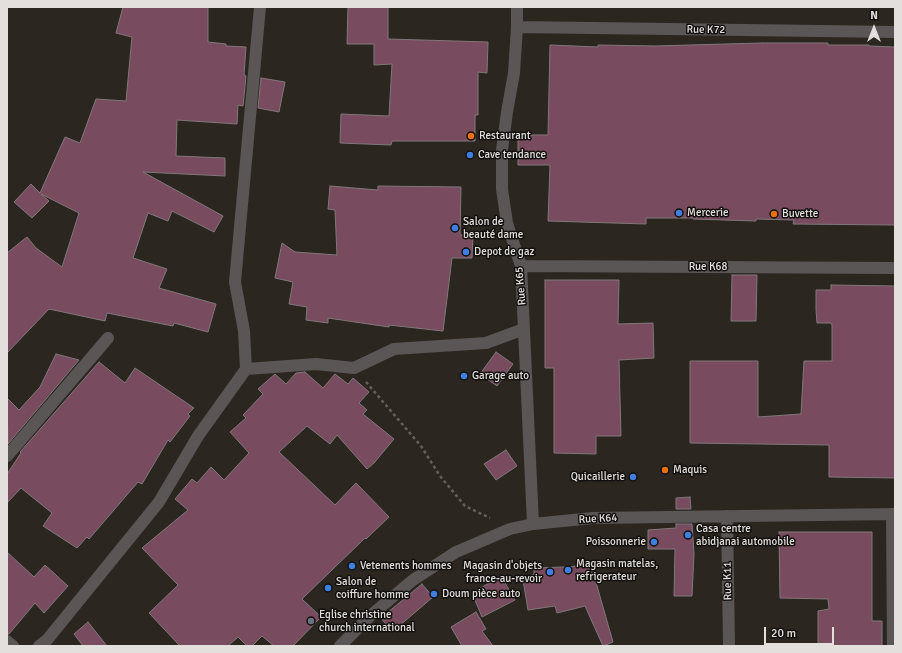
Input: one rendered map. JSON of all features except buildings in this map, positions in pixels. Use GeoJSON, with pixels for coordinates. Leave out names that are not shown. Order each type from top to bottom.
{"type":"FeatureCollection","features":[{"type":"Feature","properties":{"kind":"street"},"geometry":{"type":"LineString","coordinates":[[39,646],[47,640],[159,502],[198,436],[246,369],[244,331],[235,282],[260,7]]}},
{"type":"Feature","properties":{"kind":"street","name":"Rue K65"},"geometry":{"type":"LineString","coordinates":[[517,7],[514,73],[506,112],[502,150],[502,189],[507,223],[521,266],[533,524]]}},
{"type":"Feature","properties":{"kind":"street","name":"Rue K72"},"geometry":{"type":"LineString","coordinates":[[517,27],[895,32]]}},
{"type":"Feature","properties":{"kind":"street","name":"Rue K68"},"geometry":{"type":"LineString","coordinates":[[521,266],[895,268]]}},
{"type":"Feature","properties":{"kind":"street"},"geometry":{"type":"LineString","coordinates":[[246,369],[316,364],[354,368],[394,349],[486,343],[524,329]]}},
{"type":"Feature","properties":{"kind":"street"},"geometry":{"type":"LineString","coordinates":[[7,456],[108,338]]}},
{"type":"Feature","properties":{"kind":"street"},"geometry":{"type":"LineString","coordinates":[[893,646],[894,514]]}},
{"type":"Feature","properties":{"kind":"street","name":"Rue K64"},"geometry":{"type":"LineString","coordinates":[[340,646],[370,616],[413,580],[456,552],[510,529],[533,524],[593,518],[894,514]]}},
{"type":"Feature","properties":{"kind":"street","name":"Rue K11"},"geometry":{"type":"LineString","coordinates":[[727,516],[729,646]]}},
{"type":"Feature","properties":{"kind":"street"},"geometry":{"type":"LineString","coordinates":[[7,641],[13,646]]}},
{"type":"Feature","properties":{"kind":"path"},"geometry":{"type":"LineString","coordinates":[[354,368],[421,446],[440,476],[465,506],[510,529]]}},
{"type":"Feature","properties":{"kind":"place","name":"Restaurant"},"geometry":{"type":"Point","coordinates":[471,136]}},
{"type":"Feature","properties":{"kind":"place","name":"Cave tendance"},"geometry":{"type":"Point","coordinates":[470,155]}},
{"type":"Feature","properties":{"kind":"place","name":"Mercerie"},"geometry":{"type":"Point","coordinates":[679,213]}},
{"type":"Feature","properties":{"kind":"place","name":"Buvette"},"geometry":{"type":"Point","coordinates":[774,214]}},
{"type":"Feature","properties":{"kind":"place","name":"Salon de beauté dame"},"geometry":{"type":"Point","coordinates":[455,228]}},
{"type":"Feature","properties":{"kind":"place","name":"Depot de gaz"},"geometry":{"type":"Point","coordinates":[466,252]}},
{"type":"Feature","properties":{"kind":"place","name":"Garage auto"},"geometry":{"type":"Point","coordinates":[464,376]}},
{"type":"Feature","properties":{"kind":"place","name":"Maquis"},"geometry":{"type":"Point","coordinates":[665,470]}},
{"type":"Feature","properties":{"kind":"place","name":"Quicaillerie"},"geometry":{"type":"Point","coordinates":[633,477]}},
{"type":"Feature","properties":{"kind":"place","name":"Casa centre abidjanai automobile"},"geometry":{"type":"Point","coordinates":[688,535]}},
{"type":"Feature","properties":{"kind":"place","name":"Poissonnerie"},"geometry":{"type":"Point","coordinates":[654,542]}},
{"type":"Feature","properties":{"kind":"place","name":"Vetements hommes"},"geometry":{"type":"Point","coordinates":[352,566]}},
{"type":"Feature","properties":{"kind":"place","name":"Magasin matelas, refrigerateur"},"geometry":{"type":"Point","coordinates":[568,570]}},
{"type":"Feature","properties":{"kind":"place","name":"Magasin d'objets france-au-revoir"},"geometry":{"type":"Point","coordinates":[550,572]}},
{"type":"Feature","properties":{"kind":"place","name":"Salon de coiffure homme"},"geometry":{"type":"Point","coordinates":[328,588]}},
{"type":"Feature","properties":{"kind":"place","name":"Doum pièce auto"},"geometry":{"type":"Point","coordinates":[434,594]}},
{"type":"Feature","properties":{"kind":"place","name":"Eglise christine church international"},"geometry":{"type":"Point","coordinates":[311,621]}}]}
